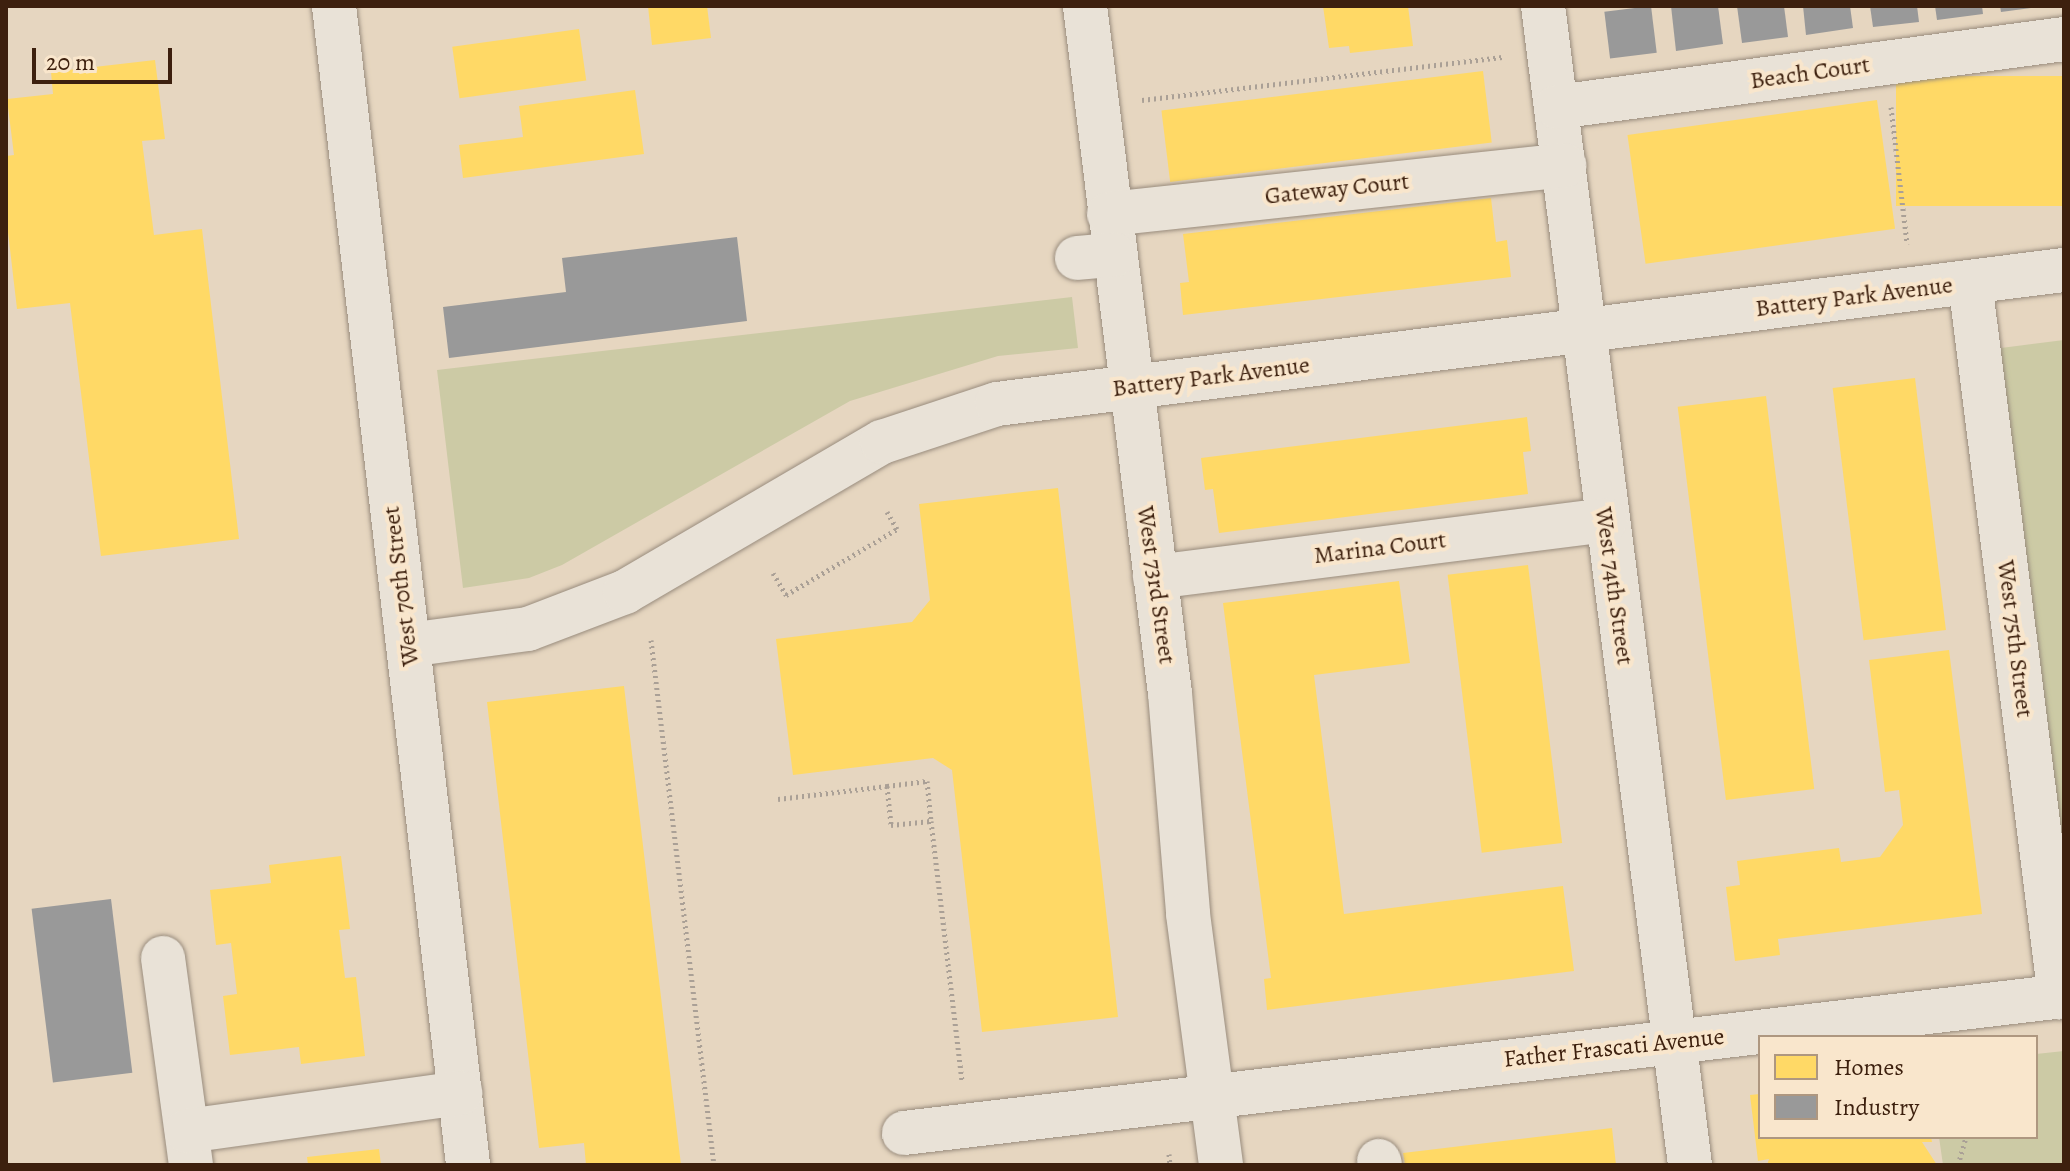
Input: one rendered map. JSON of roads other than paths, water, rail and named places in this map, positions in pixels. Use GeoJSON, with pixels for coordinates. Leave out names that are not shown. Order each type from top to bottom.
{"type":"FeatureCollection","features":[{"type":"Feature","properties":{"kind":"street","name":"West 70th Street"},"geometry":{"type":"LineString","coordinates":[[334,6],[468,1165]]}},
{"type":"Feature","properties":{"kind":"street","name":"West 73rd Street"},"geometry":{"type":"LineString","coordinates":[[1085,6],[1100,242],[1130,387],[1155,577],[1221,1165]]}},
{"type":"Feature","properties":{"kind":"street","name":"West 74th Street"},"geometry":{"type":"LineString","coordinates":[[1543,6],[1605,520],[1690,1165]]}},
{"type":"Feature","properties":{"kind":"street","name":"Beach Court"},"geometry":{"type":"LineString","coordinates":[[1557,107],[2064,39]]}},
{"type":"Feature","properties":{"kind":"street","name":"Gateway Court"},"geometry":{"type":"LineString","coordinates":[[1100,242],[1564,165]]}},
{"type":"Feature","properties":{"kind":"street","name":"Battery Park Avenue"},"geometry":{"type":"LineString","coordinates":[[408,645],[528,629],[625,592],[882,442],[930,422],[997,404],[2064,270]]}},
{"type":"Feature","properties":{"kind":"street","name":"West 75th Street"},"geometry":{"type":"LineString","coordinates":[[1970,282],[2062,997]]}},
{"type":"Feature","properties":{"kind":"street","name":"Marina Court"},"geometry":{"type":"LineString","coordinates":[[1155,577],[1605,520]]}},
{"type":"Feature","properties":{"kind":"street"},"geometry":{"type":"LineString","coordinates":[[163,958],[189,1148],[460,1093]]}},
{"type":"Feature","properties":{"kind":"street","name":"Father Frascati Avenue"},"geometry":{"type":"LineString","coordinates":[[904,1133],[2062,997]]}}]}
